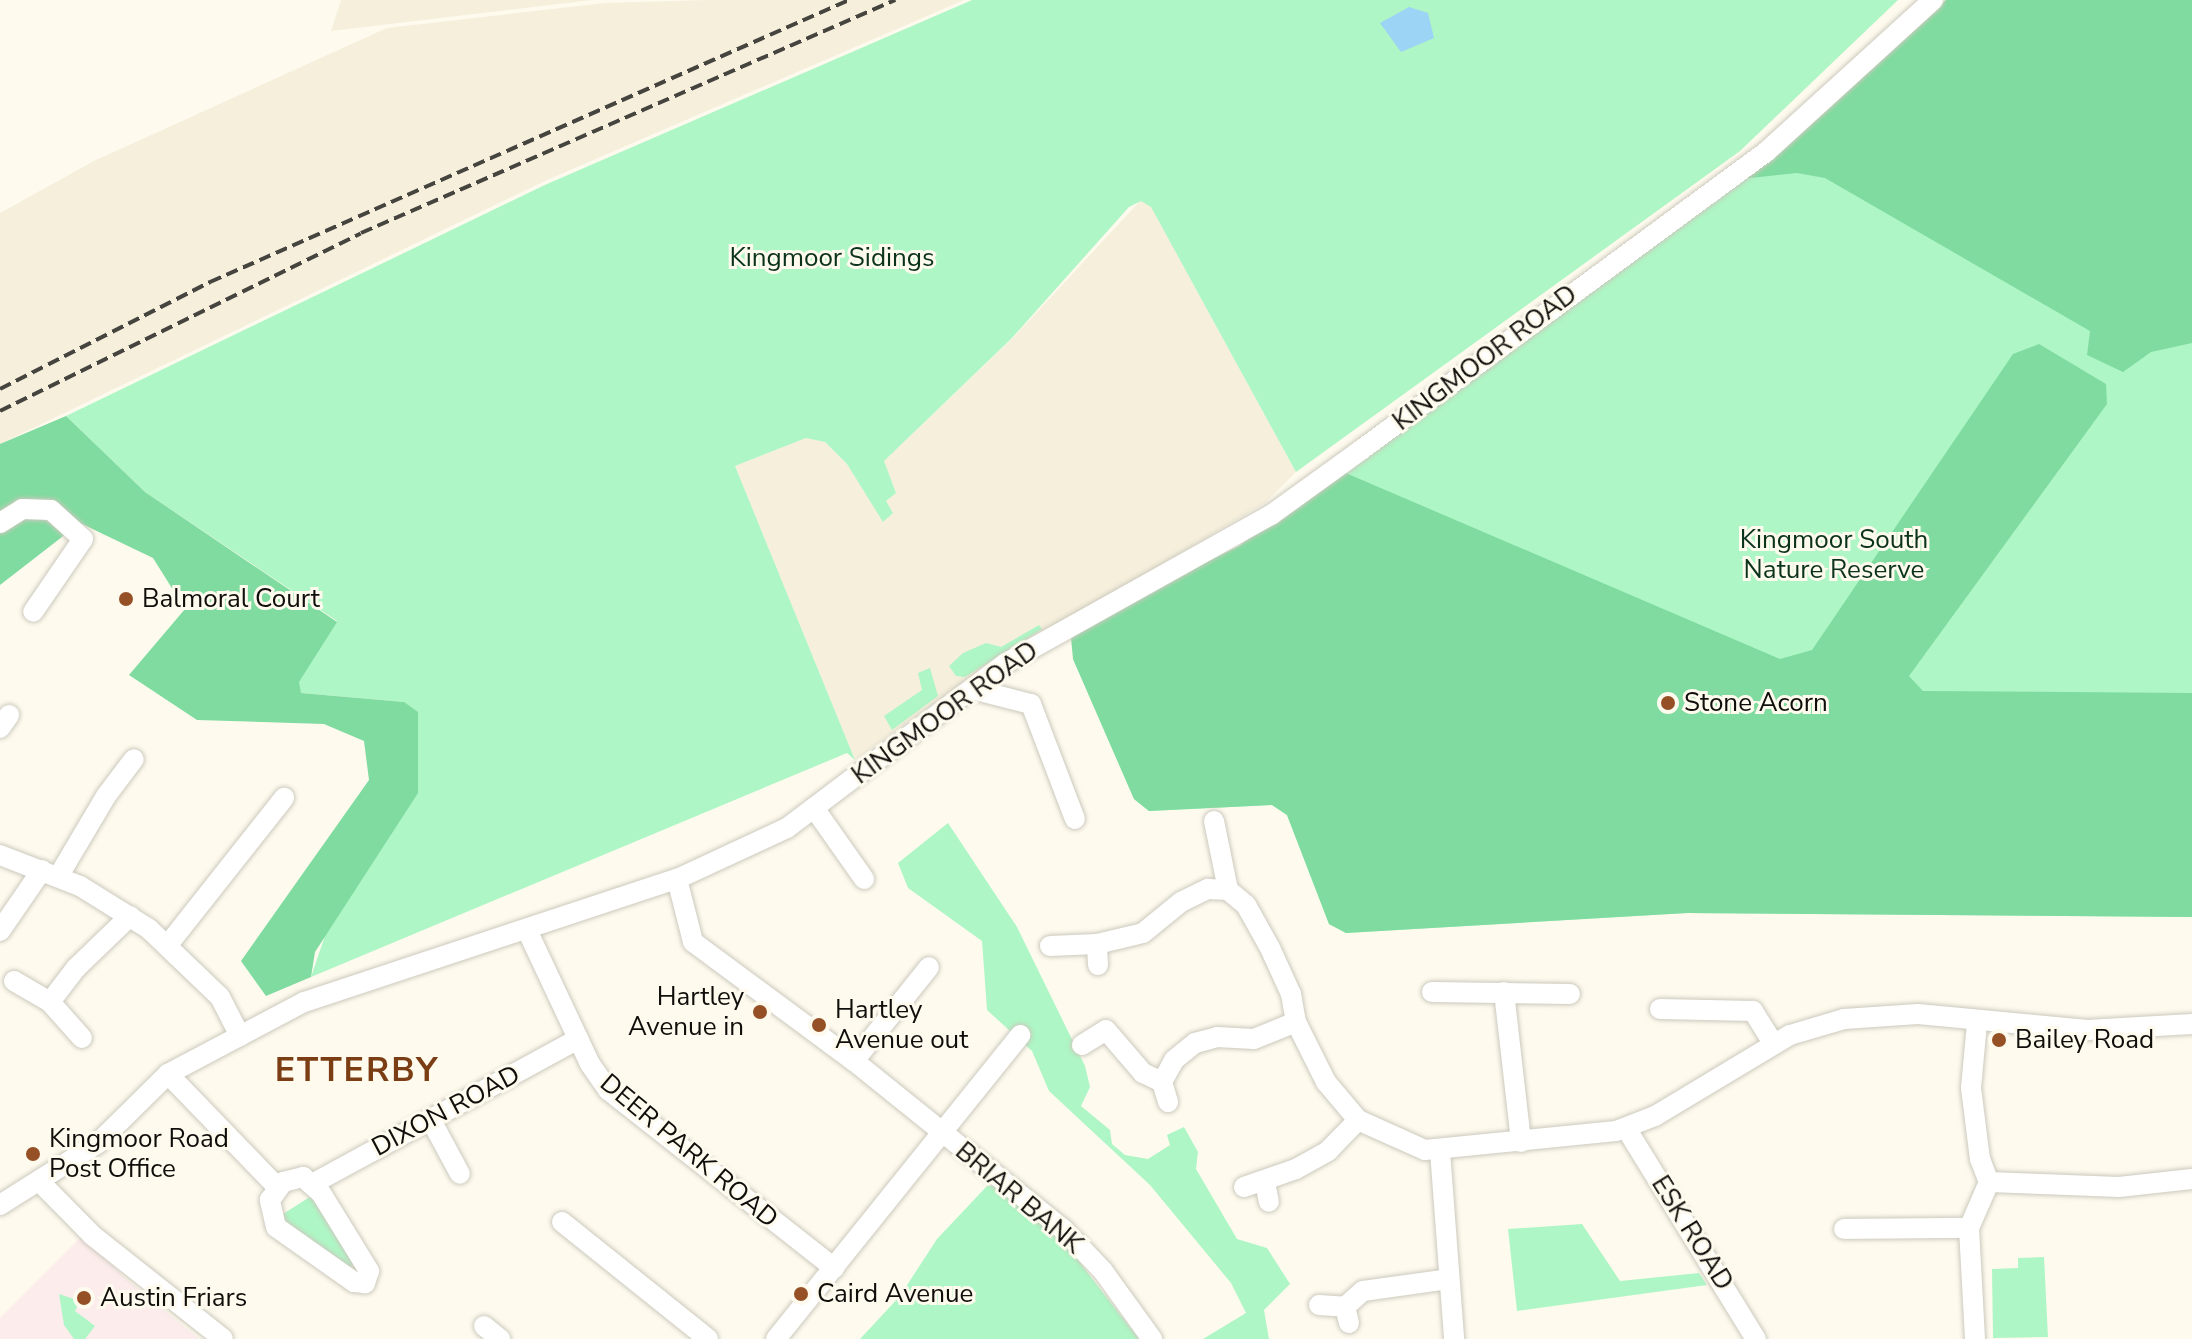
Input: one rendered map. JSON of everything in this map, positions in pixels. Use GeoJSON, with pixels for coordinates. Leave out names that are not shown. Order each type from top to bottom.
{"type":"FeatureCollection","features":[{"type":"Feature","properties":{"kind":"street","name":"KINGMOOR ROAD"},"geometry":{"type":"LineString","coordinates":[[0,1205],[98,1143],[168,1074],[240,1036],[353,983],[527,930],[677,879],[787,828],[972,689],[1056,632],[1271,515],[1766,152],[1933,0]]}},
{"type":"Feature","properties":{"kind":"street"},"geometry":{"type":"LineString","coordinates":[[0,523],[22,509],[51,510],[83,539],[33,612]]}},
{"type":"Feature","properties":{"kind":"street"},"geometry":{"type":"LineString","coordinates":[[972,689],[1031,704],[1075,819]]}},
{"type":"Feature","properties":{"kind":"street"},"geometry":{"type":"LineString","coordinates":[[0,931],[50,874],[134,759]]}},
{"type":"Feature","properties":{"kind":"street"},"geometry":{"type":"LineString","coordinates":[[167,946],[284,798]]}},
{"type":"Feature","properties":{"kind":"street"},"geometry":{"type":"LineString","coordinates":[[814,808],[864,879]]}},
{"type":"Feature","properties":{"kind":"street"},"geometry":{"type":"LineString","coordinates":[[1214,821],[1228,890]]}},
{"type":"Feature","properties":{"kind":"street"},"geometry":{"type":"LineString","coordinates":[[0,855],[50,874],[130,916],[167,946],[220,997],[240,1036]]}},
{"type":"Feature","properties":{"kind":"street","name":"BRIAR BANK"},"geometry":{"type":"LineString","coordinates":[[677,879],[693,942],[854,1061],[942,1135],[1063,1229],[1103,1271],[1152,1339]]}},
{"type":"Feature","properties":{"kind":"street"},"geometry":{"type":"LineString","coordinates":[[1050,946],[1097,944],[1143,933],[1181,902],[1208,889],[1228,890],[1246,905],[1270,948],[1291,994],[1296,1022],[1326,1082],[1358,1120],[1392,1139],[1440,1151],[1626,1128],[1774,1044],[1844,1019],[1918,1014],[1977,1023],[2087,1030],[2192,1024]]}},
{"type":"Feature","properties":{"kind":"street"},"geometry":{"type":"LineString","coordinates":[[50,1002],[76,968],[130,916]]}},
{"type":"Feature","properties":{"kind":"street","name":"DEER PARK ROAD"},"geometry":{"type":"LineString","coordinates":[[527,930],[578,1039],[608,1090],[834,1268]]}},
{"type":"Feature","properties":{"kind":"street"},"geometry":{"type":"LineString","coordinates":[[1097,944],[1098,965]]}},
{"type":"Feature","properties":{"kind":"street"},"geometry":{"type":"LineString","coordinates":[[854,1061],[929,967]]}},
{"type":"Feature","properties":{"kind":"street"},"geometry":{"type":"LineString","coordinates":[[14,981],[50,1002],[82,1038]]}},
{"type":"Feature","properties":{"kind":"street"},"geometry":{"type":"LineString","coordinates":[[1432,992],[1570,994]]}},
{"type":"Feature","properties":{"kind":"street"},"geometry":{"type":"LineString","coordinates":[[1504,992],[1521,1142]]}},
{"type":"Feature","properties":{"kind":"street"},"geometry":{"type":"LineString","coordinates":[[1660,1009],[1753,1011],[1774,1044]]}},
{"type":"Feature","properties":{"kind":"street"},"geometry":{"type":"LineString","coordinates":[[1082,1045],[1106,1030],[1143,1073],[1165,1092],[1174,1060],[1195,1043],[1217,1037],[1254,1039],[1296,1022]]}},
{"type":"Feature","properties":{"kind":"street"},"geometry":{"type":"LineString","coordinates":[[1975,1339],[1969,1228],[1989,1182],[1980,1159],[1971,1088],[1977,1023]]}},
{"type":"Feature","properties":{"kind":"street"},"geometry":{"type":"LineString","coordinates":[[776,1339],[1020,1035]]}},
{"type":"Feature","properties":{"kind":"street","name":"DIXON ROAD"},"geometry":{"type":"LineString","coordinates":[[314,1183],[578,1039]]}},
{"type":"Feature","properties":{"kind":"street"},"geometry":{"type":"LineString","coordinates":[[168,1074],[278,1188]]}},
{"type":"Feature","properties":{"kind":"street"},"geometry":{"type":"LineString","coordinates":[[431,1120],[460,1174]]}},
{"type":"Feature","properties":{"kind":"street"},"geometry":{"type":"LineString","coordinates":[[1244,1187],[1267,1192],[1328,1151],[1358,1120]]}},
{"type":"Feature","properties":{"kind":"street","name":"ESK ROAD"},"geometry":{"type":"LineString","coordinates":[[1626,1128],[1756,1339]]}},
{"type":"Feature","properties":{"kind":"street"},"geometry":{"type":"LineString","coordinates":[[1440,1151],[1454,1339]]}},
{"type":"Feature","properties":{"kind":"street"},"geometry":{"type":"LineString","coordinates":[[293,1178],[314,1183],[369,1271],[365,1283],[354,1282],[280,1232],[270,1209],[278,1188],[293,1178]]}},
{"type":"Feature","properties":{"kind":"street"},"geometry":{"type":"LineString","coordinates":[[1989,1182],[2119,1187],[2192,1179]]}},
{"type":"Feature","properties":{"kind":"street"},"geometry":{"type":"LineString","coordinates":[[40,1182],[92,1235],[223,1339]]}},
{"type":"Feature","properties":{"kind":"street"},"geometry":{"type":"LineString","coordinates":[[562,1222],[708,1339]]}},
{"type":"Feature","properties":{"kind":"street"},"geometry":{"type":"LineString","coordinates":[[1844,1229],[1969,1228]]}},
{"type":"Feature","properties":{"kind":"street"},"geometry":{"type":"LineString","coordinates":[[1319,1305],[1347,1315],[1363,1291],[1448,1279]]}},
{"type":"Feature","properties":{"kind":"street"},"geometry":{"type":"LineString","coordinates":[[484,1326],[500,1339]]}},
{"type":"Feature","properties":{"kind":"shaded area"},"geometry":{"type":"Polygon","coordinates":[[[341,0],[592,0],[331,31],[341,0]]]}},
{"type":"Feature","properties":{"kind":"shaded area"},"geometry":{"type":"Polygon","coordinates":[[[964,0],[547,180],[0,444],[0,213],[94,161],[387,28],[605,3],[964,0]]]}},
{"type":"Feature","properties":{"kind":"shaded area"},"geometry":{"type":"Polygon","coordinates":[[[1141,200],[1151,207],[1296,472],[1265,503],[973,675],[855,760],[735,466],[806,438],[825,442],[847,464],[883,521],[886,501],[896,493],[884,461],[1011,340],[1141,200]]]}},
{"type":"Feature","properties":{"kind":"shaded area","name":"Austin Friars"},"geometry":{"type":"Polygon","coordinates":[[[82,1236],[126,1279],[199,1339],[0,1339],[0,1318],[82,1236]]]}},
{"type":"Feature","properties":{"kind":"green space","name":"Kingmoor Sidings"},"geometry":{"type":"Polygon","coordinates":[[[972,0],[1898,0],[1740,151],[1296,472],[1151,207],[1141,201],[1129,207],[1011,339],[884,461],[896,493],[886,501],[893,513],[883,522],[847,464],[825,442],[806,438],[735,466],[855,760],[847,753],[311,977],[404,702],[301,693],[298,682],[337,621],[145,492],[66,416],[547,184],[972,0]]]}},
{"type":"Feature","properties":{"kind":"green space","name":"Kingmoor South Nature Reserve"},"geometry":{"type":"Polygon","coordinates":[[[1946,0],[2192,0],[2192,917],[1687,913],[1346,933],[1329,924],[1287,815],[1272,805],[1149,811],[1134,799],[1073,659],[1101,615],[1239,546],[1741,179],[1946,0]]]}},
{"type":"Feature","properties":{"kind":"green space"},"geometry":{"type":"Polygon","coordinates":[[[1946,0],[2192,0],[2192,343],[2151,352],[2123,372],[2087,355],[2090,331],[1825,178],[1797,173],[1741,179],[1946,0]]]}},
{"type":"Feature","properties":{"kind":"green space"},"geometry":{"type":"Polygon","coordinates":[[[2039,344],[2106,384],[2107,404],[1909,676],[1923,691],[2192,693],[2192,917],[1687,913],[1346,933],[1329,924],[1287,815],[1272,805],[1149,811],[1134,799],[1073,659],[1071,638],[1101,615],[1239,546],[1341,471],[1780,659],[1812,650],[2013,354],[2039,344]]]}},
{"type":"Feature","properties":{"kind":"green space"},"geometry":{"type":"Polygon","coordinates":[[[66,416],[145,492],[337,622],[299,682],[301,693],[404,702],[418,712],[418,793],[315,952],[311,977],[266,996],[241,961],[369,780],[364,741],[324,724],[197,720],[129,675],[185,609],[153,558],[80,523],[0,585],[0,444],[66,416]]]}},
{"type":"Feature","properties":{"kind":"green space"},"geometry":{"type":"Polygon","coordinates":[[[1039,625],[1042,629],[965,677],[956,676],[949,666],[963,653],[986,643],[1001,647],[1039,625]]]}},
{"type":"Feature","properties":{"kind":"green space"},"geometry":{"type":"Polygon","coordinates":[[[930,668],[938,696],[892,730],[884,716],[922,690],[918,673],[930,668]]]}},
{"type":"Feature","properties":{"kind":"green space"},"geometry":{"type":"Polygon","coordinates":[[[948,823],[1017,927],[1085,1066],[1090,1087],[1081,1106],[1110,1130],[1112,1144],[1125,1155],[1148,1159],[1170,1145],[1167,1135],[1184,1127],[1198,1152],[1196,1169],[1237,1239],[1267,1248],[1290,1284],[1264,1310],[1269,1339],[1203,1339],[1246,1313],[1231,1283],[1150,1185],[1049,1091],[1032,1051],[987,1010],[982,941],[908,888],[898,863],[948,823]]]}},
{"type":"Feature","properties":{"kind":"green space"},"geometry":{"type":"Polygon","coordinates":[[[987,1186],[994,1186],[1067,1246],[1139,1339],[860,1339],[900,1296],[937,1239],[987,1186]]]}},
{"type":"Feature","properties":{"kind":"green space"},"geometry":{"type":"Polygon","coordinates":[[[316,1193],[356,1264],[349,1267],[284,1227],[283,1214],[316,1193]]]}},
{"type":"Feature","properties":{"kind":"green space"},"geometry":{"type":"Polygon","coordinates":[[[1582,1224],[1620,1281],[1699,1273],[1707,1285],[1517,1311],[1508,1229],[1582,1224]]]}},
{"type":"Feature","properties":{"kind":"green space"},"geometry":{"type":"Polygon","coordinates":[[[2044,1257],[2048,1337],[1993,1338],[1992,1269],[2018,1268],[2018,1258],[2044,1257]]]}},
{"type":"Feature","properties":{"kind":"green space"},"geometry":{"type":"Polygon","coordinates":[[[59,1294],[80,1301],[75,1311],[95,1326],[85,1339],[74,1339],[64,1325],[59,1294]]]}},
{"type":"Feature","properties":{"kind":"water"},"geometry":{"type":"Polygon","coordinates":[[[1409,7],[1428,13],[1434,38],[1401,52],[1380,23],[1409,7]]]}},
{"type":"Feature","properties":{"kind":"railway"},"geometry":{"type":"LineString","coordinates":[[0,389],[210,282],[849,0]]}},
{"type":"Feature","properties":{"kind":"railway"},"geometry":{"type":"LineString","coordinates":[[0,411],[361,233],[895,0]]}},
{"type":"Feature","properties":{"kind":"place","name":"Balmoral Court"},"geometry":{"type":"Point","coordinates":[126,599]}},
{"type":"Feature","properties":{"kind":"place","name":"Stone Acorn"},"geometry":{"type":"Point","coordinates":[1668,703]}},
{"type":"Feature","properties":{"kind":"place","name":"Hartley Avenue in"},"geometry":{"type":"Point","coordinates":[760,1012]}},
{"type":"Feature","properties":{"kind":"place","name":"Hartley Avenue out"},"geometry":{"type":"Point","coordinates":[819,1025]}},
{"type":"Feature","properties":{"kind":"place","name":"Bailey Road"},"geometry":{"type":"Point","coordinates":[1999,1040]}},
{"type":"Feature","properties":{"kind":"place","name":"Kingmoor Road Post Office"},"geometry":{"type":"Point","coordinates":[33,1154]}},
{"type":"Feature","properties":{"kind":"place","name":"Caird Avenue"},"geometry":{"type":"Point","coordinates":[801,1294]}},
{"type":"Feature","properties":{"kind":"place","name":"Austin Friars"},"geometry":{"type":"Point","coordinates":[84,1298]}},
{"type":"Feature","properties":{"kind":"district","name":"ETTERBY"},"geometry":{"type":"Point","coordinates":[357,1071]}}]}
